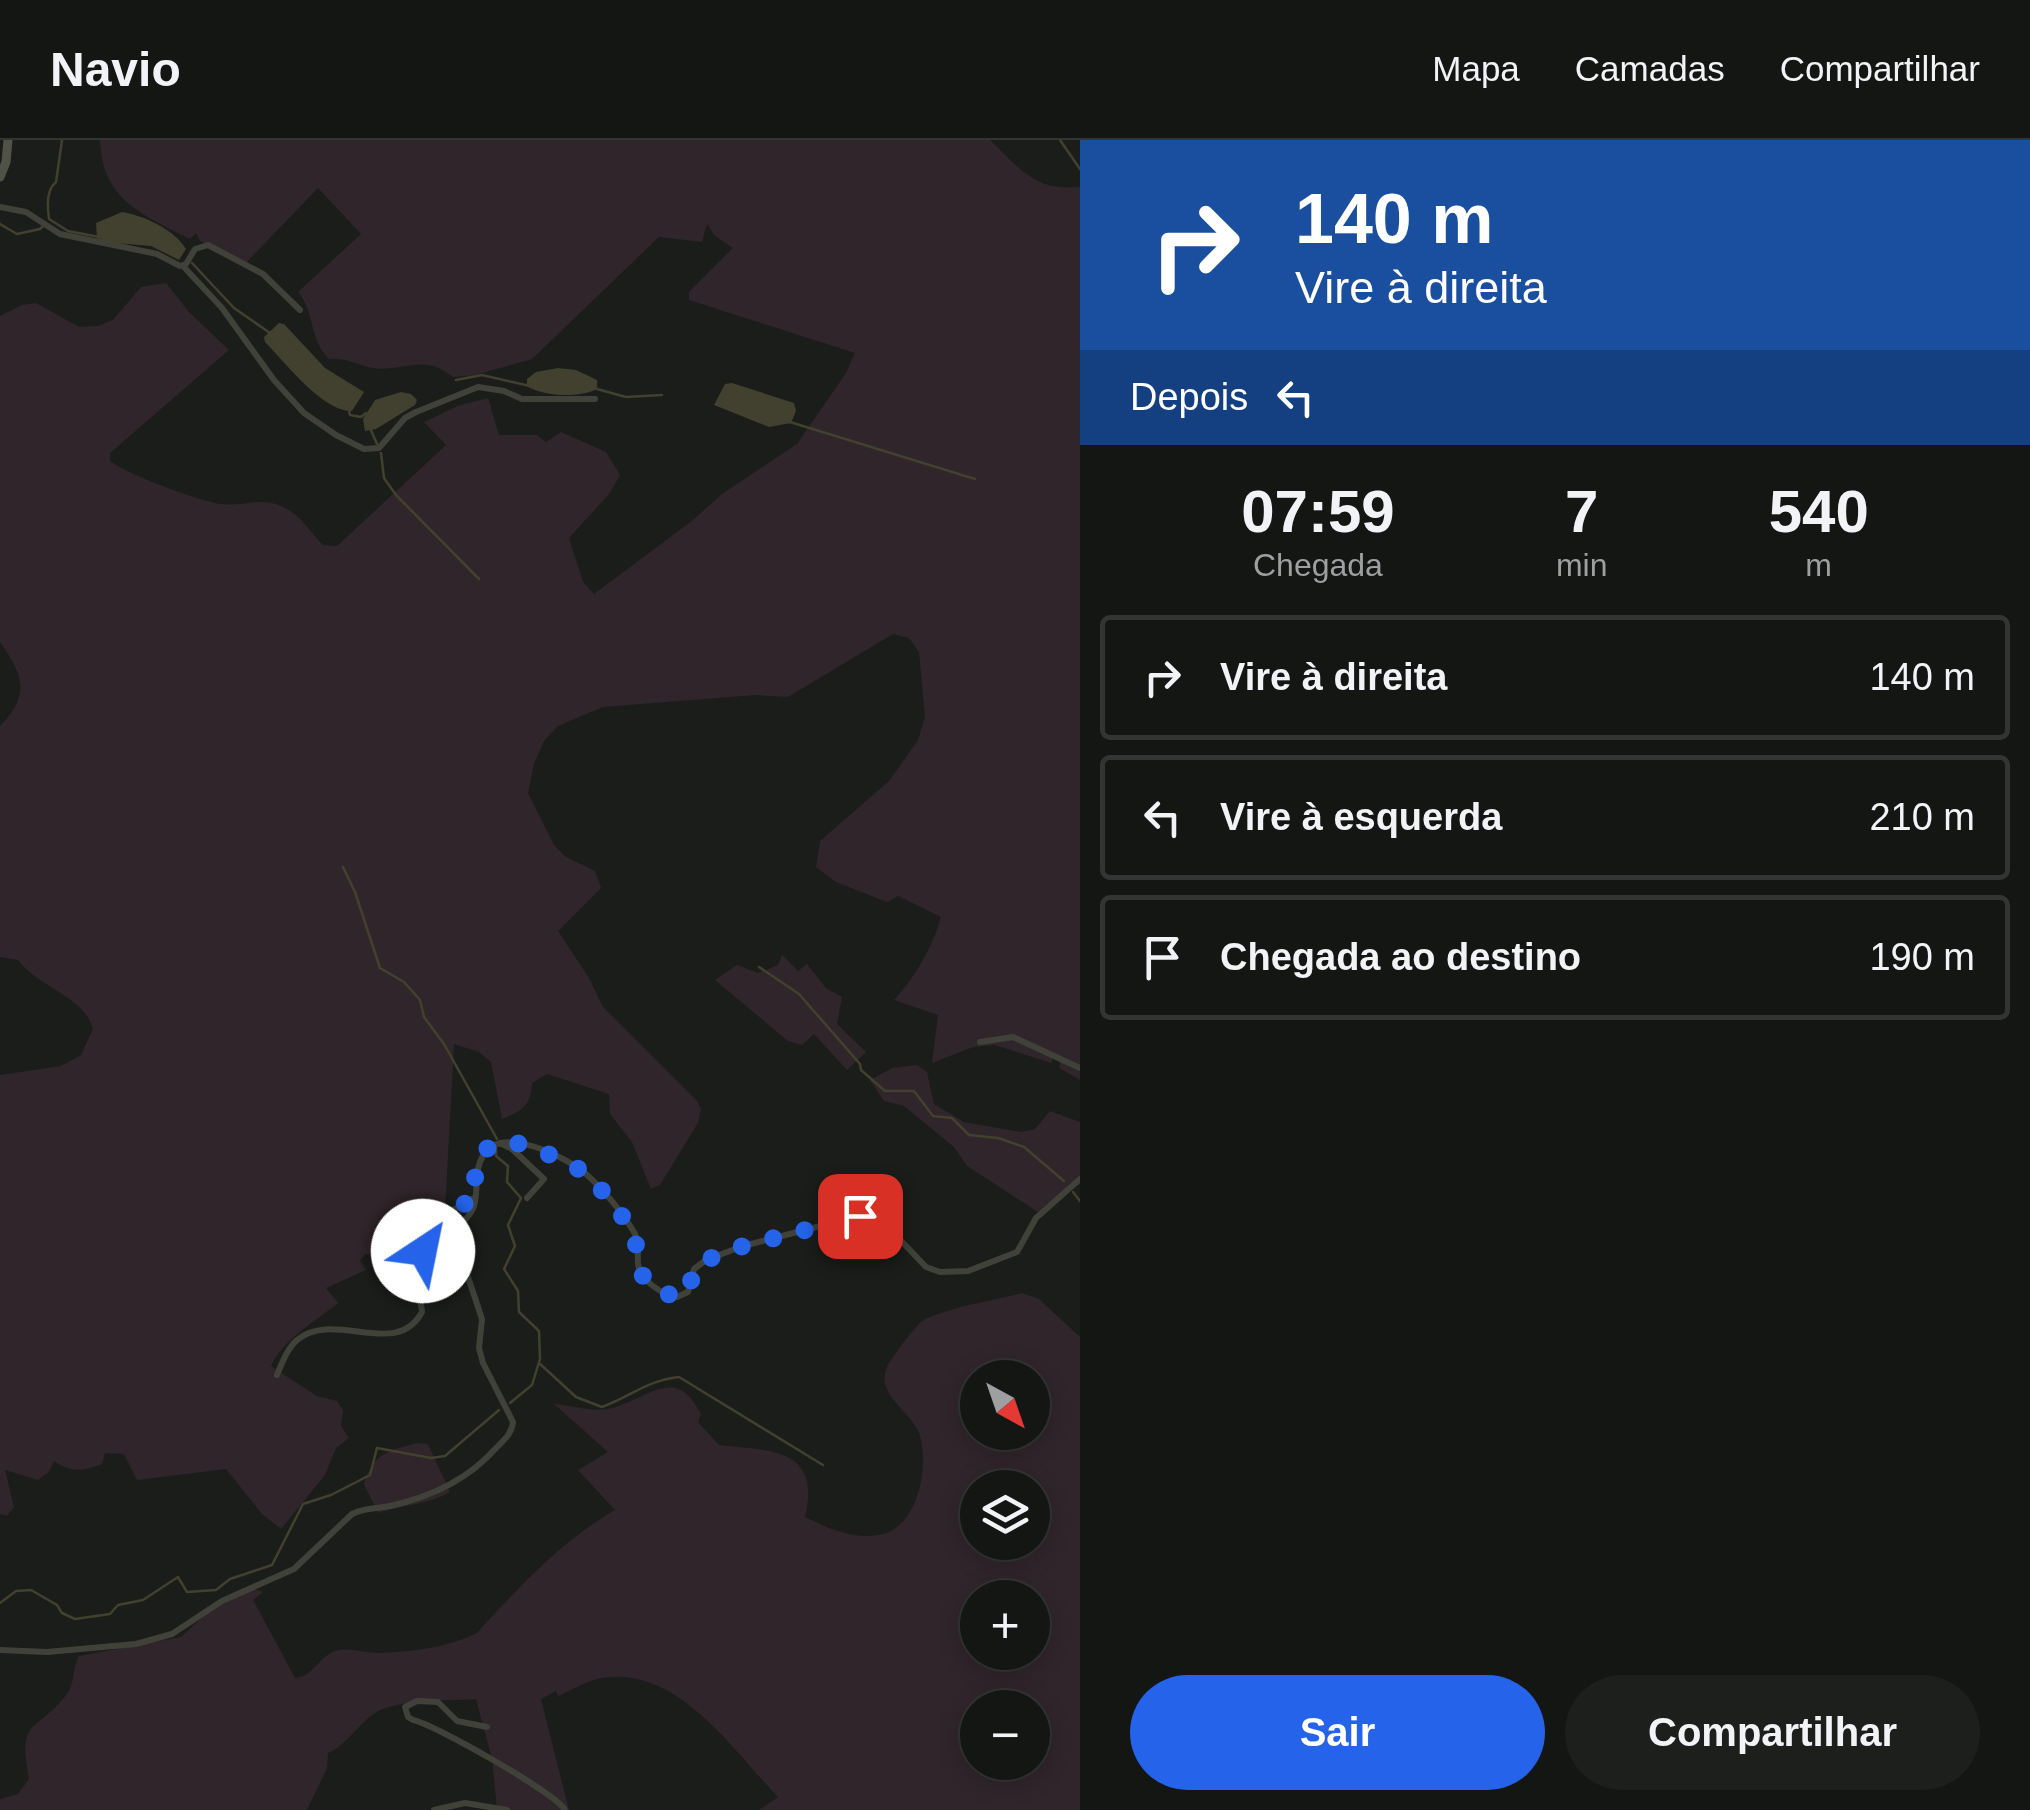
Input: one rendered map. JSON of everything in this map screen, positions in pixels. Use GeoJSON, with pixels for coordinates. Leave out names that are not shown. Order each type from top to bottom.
{"type":"FeatureCollection","features":[{"type":"Feature","properties":{"kind":"street"},"geometry":{"type":"LineString","coordinates":[[0,177],[8,140]]}},
{"type":"Feature","properties":{"kind":"street"},"geometry":{"type":"LineString","coordinates":[[0,207],[26,212],[70,238],[157,254],[183,266],[222,308],[292,402],[316,422],[364,449],[379,448],[405,418],[416,412],[478,387],[522,399],[596,398]]}},
{"type":"Feature","properties":{"kind":"street"},"geometry":{"type":"LineString","coordinates":[[183,266],[195,249],[208,244],[263,274],[300,310]]}},
{"type":"Feature","properties":{"kind":"street"},"geometry":{"type":"LineString","coordinates":[[980,1042],[1013,1037],[1080,1068]]}},
{"type":"Feature","properties":{"kind":"street"},"geometry":{"type":"LineString","coordinates":[[0,1650],[47,1652],[136,1644],[172,1634],[222,1601],[294,1569],[362,1508],[388,1506],[440,1490],[492,1453],[509,1435],[513,1422],[483,1363],[479,1348],[482,1320],[454,1238],[455,1231],[472,1213],[481,1159],[490,1146],[499,1142],[526,1144],[586,1174],[635,1235],[642,1275],[676,1298],[688,1292],[694,1270],[706,1260],[743,1246],[860,1216],[896,1234],[930,1269],[947,1274],[968,1270],[1017,1252],[1036,1218],[1080,1179]]}},
{"type":"Feature","properties":{"kind":"street"},"geometry":{"type":"LineString","coordinates":[[499,1142],[544,1179],[528,1198]]}},
{"type":"Feature","properties":{"kind":"street"},"geometry":{"type":"LineString","coordinates":[[277,1375],[293,1344],[319,1329],[392,1334],[412,1325],[422,1312],[417,1278],[428,1241],[445,1215],[475,1198]]}},
{"type":"Feature","properties":{"kind":"street"},"geometry":{"type":"LineString","coordinates":[[486,1727],[457,1721],[438,1702],[417,1702],[405,1707],[413,1720],[446,1732],[474,1752],[522,1776],[555,1798],[565,1810]]}},
{"type":"Feature","properties":{"kind":"street"},"geometry":{"type":"LineString","coordinates":[[434,1810],[465,1803],[506,1810]]}},
{"type":"Feature","properties":{"kind":"shaded area"},"geometry":{"type":"Polygon","coordinates":[[[100,140],[990,140],[1039,182],[1080,187],[1080,1080],[1059,1068],[1061,1060],[1054,1057],[1051,1063],[995,1045],[973,1047],[932,1063],[938,1015],[894,1000],[922,962],[941,917],[898,896],[887,902],[836,882],[816,867],[820,841],[889,781],[918,740],[925,717],[919,652],[909,638],[893,634],[788,697],[755,695],[603,707],[558,726],[544,741],[528,793],[554,845],[566,857],[595,871],[601,888],[558,931],[603,1007],[697,1101],[701,1109],[698,1123],[660,1185],[651,1189],[632,1142],[610,1114],[609,1094],[547,1074],[532,1083],[524,1106],[502,1119],[491,1062],[479,1052],[454,1044],[445,1211],[426,1227],[403,1212],[383,1257],[365,1254],[360,1261],[366,1270],[326,1288],[338,1303],[292,1339],[271,1366],[317,1396],[337,1401],[343,1410],[341,1426],[349,1438],[336,1448],[325,1475],[281,1529],[262,1514],[226,1469],[137,1480],[124,1454],[105,1453],[102,1464],[83,1469],[66,1468],[54,1461],[49,1472],[38,1480],[5,1470],[14,1507],[7,1516],[0,1514],[0,1075],[61,1066],[81,1055],[93,1029],[71,1000],[18,960],[0,957],[0,726],[16,704],[20,685],[0,642],[0,316],[36,303],[79,327],[98,326],[113,320],[141,287],[166,283],[189,312],[229,350],[110,453],[110,461],[147,480],[210,502],[267,502],[283,507],[300,519],[323,545],[337,546],[446,445],[424,422],[460,405],[488,398],[499,435],[537,435],[546,442],[561,432],[606,452],[620,475],[610,493],[569,538],[583,582],[594,594],[722,494],[797,444],[846,373],[855,353],[689,300],[689,292],[733,248],[715,236],[707,224],[702,242],[659,237],[532,359],[453,377],[431,366],[380,369],[329,359],[318,343],[298,292],[361,234],[318,188],[244,265],[200,241],[196,233],[190,239],[128,203],[108,177],[100,140]]]}},
{"type":"Feature","properties":{"kind":"shaded area"},"geometry":{"type":"Polygon","coordinates":[[[122,212],[149,220],[174,236],[186,249],[179,260],[151,246],[103,242],[97,238],[96,223],[122,212]]]}},
{"type":"Feature","properties":{"kind":"shaded area"},"geometry":{"type":"Polygon","coordinates":[[[279,323],[325,368],[364,392],[352,411],[317,395],[265,342],[264,337],[279,323]]]}},
{"type":"Feature","properties":{"kind":"shaded area"},"geometry":{"type":"Polygon","coordinates":[[[576,370],[597,380],[597,389],[562,395],[527,386],[527,379],[536,372],[576,370]]]}},
{"type":"Feature","properties":{"kind":"shaded area"},"geometry":{"type":"Polygon","coordinates":[[[725,384],[794,403],[796,411],[791,423],[769,427],[714,405],[725,384]]]}},
{"type":"Feature","properties":{"kind":"shaded area"},"geometry":{"type":"Polygon","coordinates":[[[401,392],[411,394],[417,400],[415,405],[376,429],[365,431],[363,419],[375,400],[401,392]]]}},
{"type":"Feature","properties":{"kind":"shaded area"},"geometry":{"type":"Polygon","coordinates":[[[782,955],[798,971],[807,964],[826,988],[842,997],[837,1024],[866,1052],[847,1070],[814,1034],[802,1045],[788,1041],[715,980],[737,965],[758,973],[778,965],[782,955]]]}},
{"type":"Feature","properties":{"kind":"shaded area"},"geometry":{"type":"Polygon","coordinates":[[[917,1065],[927,1072],[934,1104],[964,1122],[1021,1132],[1035,1129],[1050,1111],[1080,1122],[1080,1184],[1064,1190],[1038,1212],[967,1166],[954,1147],[904,1106],[884,1101],[870,1080],[892,1068],[917,1065]]]}},
{"type":"Feature","properties":{"kind":"shaded area"},"geometry":{"type":"Polygon","coordinates":[[[1022,1293],[1039,1299],[1080,1337],[1080,1810],[759,1810],[778,1797],[722,1735],[679,1698],[655,1684],[629,1677],[597,1679],[541,1699],[569,1810],[497,1810],[492,1759],[476,1699],[409,1703],[375,1713],[328,1753],[327,1768],[307,1810],[0,1810],[0,1799],[18,1794],[29,1779],[28,1735],[67,1694],[79,1656],[181,1637],[215,1606],[252,1588],[263,1592],[253,1600],[295,1678],[307,1674],[339,1650],[415,1650],[477,1633],[558,1551],[615,1510],[578,1470],[608,1452],[554,1404],[608,1409],[659,1389],[681,1390],[701,1414],[698,1422],[719,1445],[772,1452],[798,1465],[806,1477],[805,1517],[855,1535],[886,1533],[907,1517],[914,1504],[923,1460],[915,1425],[886,1386],[887,1367],[925,1319],[1022,1293]]]}},
{"type":"Feature","properties":{"kind":"shaded area"},"geometry":{"type":"Polygon","coordinates":[[[428,1444],[450,1492],[378,1513],[364,1484],[372,1466],[390,1451],[428,1444]]]}},
{"type":"Feature","properties":{"kind":"waterway"},"geometry":{"type":"LineString","coordinates":[[49,218],[48,198],[56,182],[62,140]]}},
{"type":"Feature","properties":{"kind":"waterway"},"geometry":{"type":"LineString","coordinates":[[1060,140],[1080,169]]}},
{"type":"Feature","properties":{"kind":"waterway"},"geometry":{"type":"LineString","coordinates":[[49,219],[68,231],[99,237]]}},
{"type":"Feature","properties":{"kind":"waterway"},"geometry":{"type":"LineString","coordinates":[[0,224],[17,234],[40,229],[45,224]]}},
{"type":"Feature","properties":{"kind":"waterway"},"geometry":{"type":"LineString","coordinates":[[192,263],[234,308],[270,333]]}},
{"type":"Feature","properties":{"kind":"waterway"},"geometry":{"type":"LineString","coordinates":[[456,380],[482,375],[530,386]]}},
{"type":"Feature","properties":{"kind":"waterway"},"geometry":{"type":"LineString","coordinates":[[597,389],[626,397],[662,395]]}},
{"type":"Feature","properties":{"kind":"waterway"},"geometry":{"type":"LineString","coordinates":[[349,411],[350,415],[361,417],[366,413]]}},
{"type":"Feature","properties":{"kind":"waterway"},"geometry":{"type":"LineString","coordinates":[[790,422],[975,479]]}},
{"type":"Feature","properties":{"kind":"waterway"},"geometry":{"type":"LineString","coordinates":[[370,428],[377,444]]}},
{"type":"Feature","properties":{"kind":"waterway"},"geometry":{"type":"LineString","coordinates":[[381,453],[384,478],[396,495],[479,579]]}},
{"type":"Feature","properties":{"kind":"waterway"},"geometry":{"type":"LineString","coordinates":[[343,867],[380,968],[404,982],[420,1000],[424,1017],[444,1044],[497,1139]]}},
{"type":"Feature","properties":{"kind":"waterway"},"geometry":{"type":"LineString","coordinates":[[759,967],[799,994],[860,1064],[861,1070],[885,1091],[914,1091],[933,1116],[952,1118],[969,1135],[998,1138],[1024,1147],[1064,1181]]}},
{"type":"Feature","properties":{"kind":"waterway"},"geometry":{"type":"LineString","coordinates":[[496,1148],[496,1156],[508,1166],[507,1182],[521,1198],[508,1225],[515,1246],[504,1269],[518,1291],[519,1312],[539,1331],[540,1359],[532,1385],[510,1403]]}},
{"type":"Feature","properties":{"kind":"waterway"},"geometry":{"type":"LineString","coordinates":[[1073,1192],[1080,1201]]}},
{"type":"Feature","properties":{"kind":"waterway"},"geometry":{"type":"LineString","coordinates":[[539,1363],[576,1397],[602,1407],[648,1385],[679,1377],[823,1465]]}},
{"type":"Feature","properties":{"kind":"waterway"},"geometry":{"type":"LineString","coordinates":[[0,1603],[16,1591],[31,1590],[75,1619],[110,1614],[118,1605],[143,1600],[178,1577],[187,1592],[216,1590],[230,1579],[272,1565],[303,1504],[370,1475],[377,1448],[431,1458],[445,1456],[499,1410]]}},
{"type":"Feature","properties":{"kind":"route"},"geometry":{"type":"LineString","coordinates":[[423,1251],[445,1215],[475,1198],[483,1154],[490,1146],[511,1140],[586,1174],[635,1235],[642,1275],[670,1297],[688,1292],[694,1270],[706,1260],[743,1246],[860,1216]]}}]}
